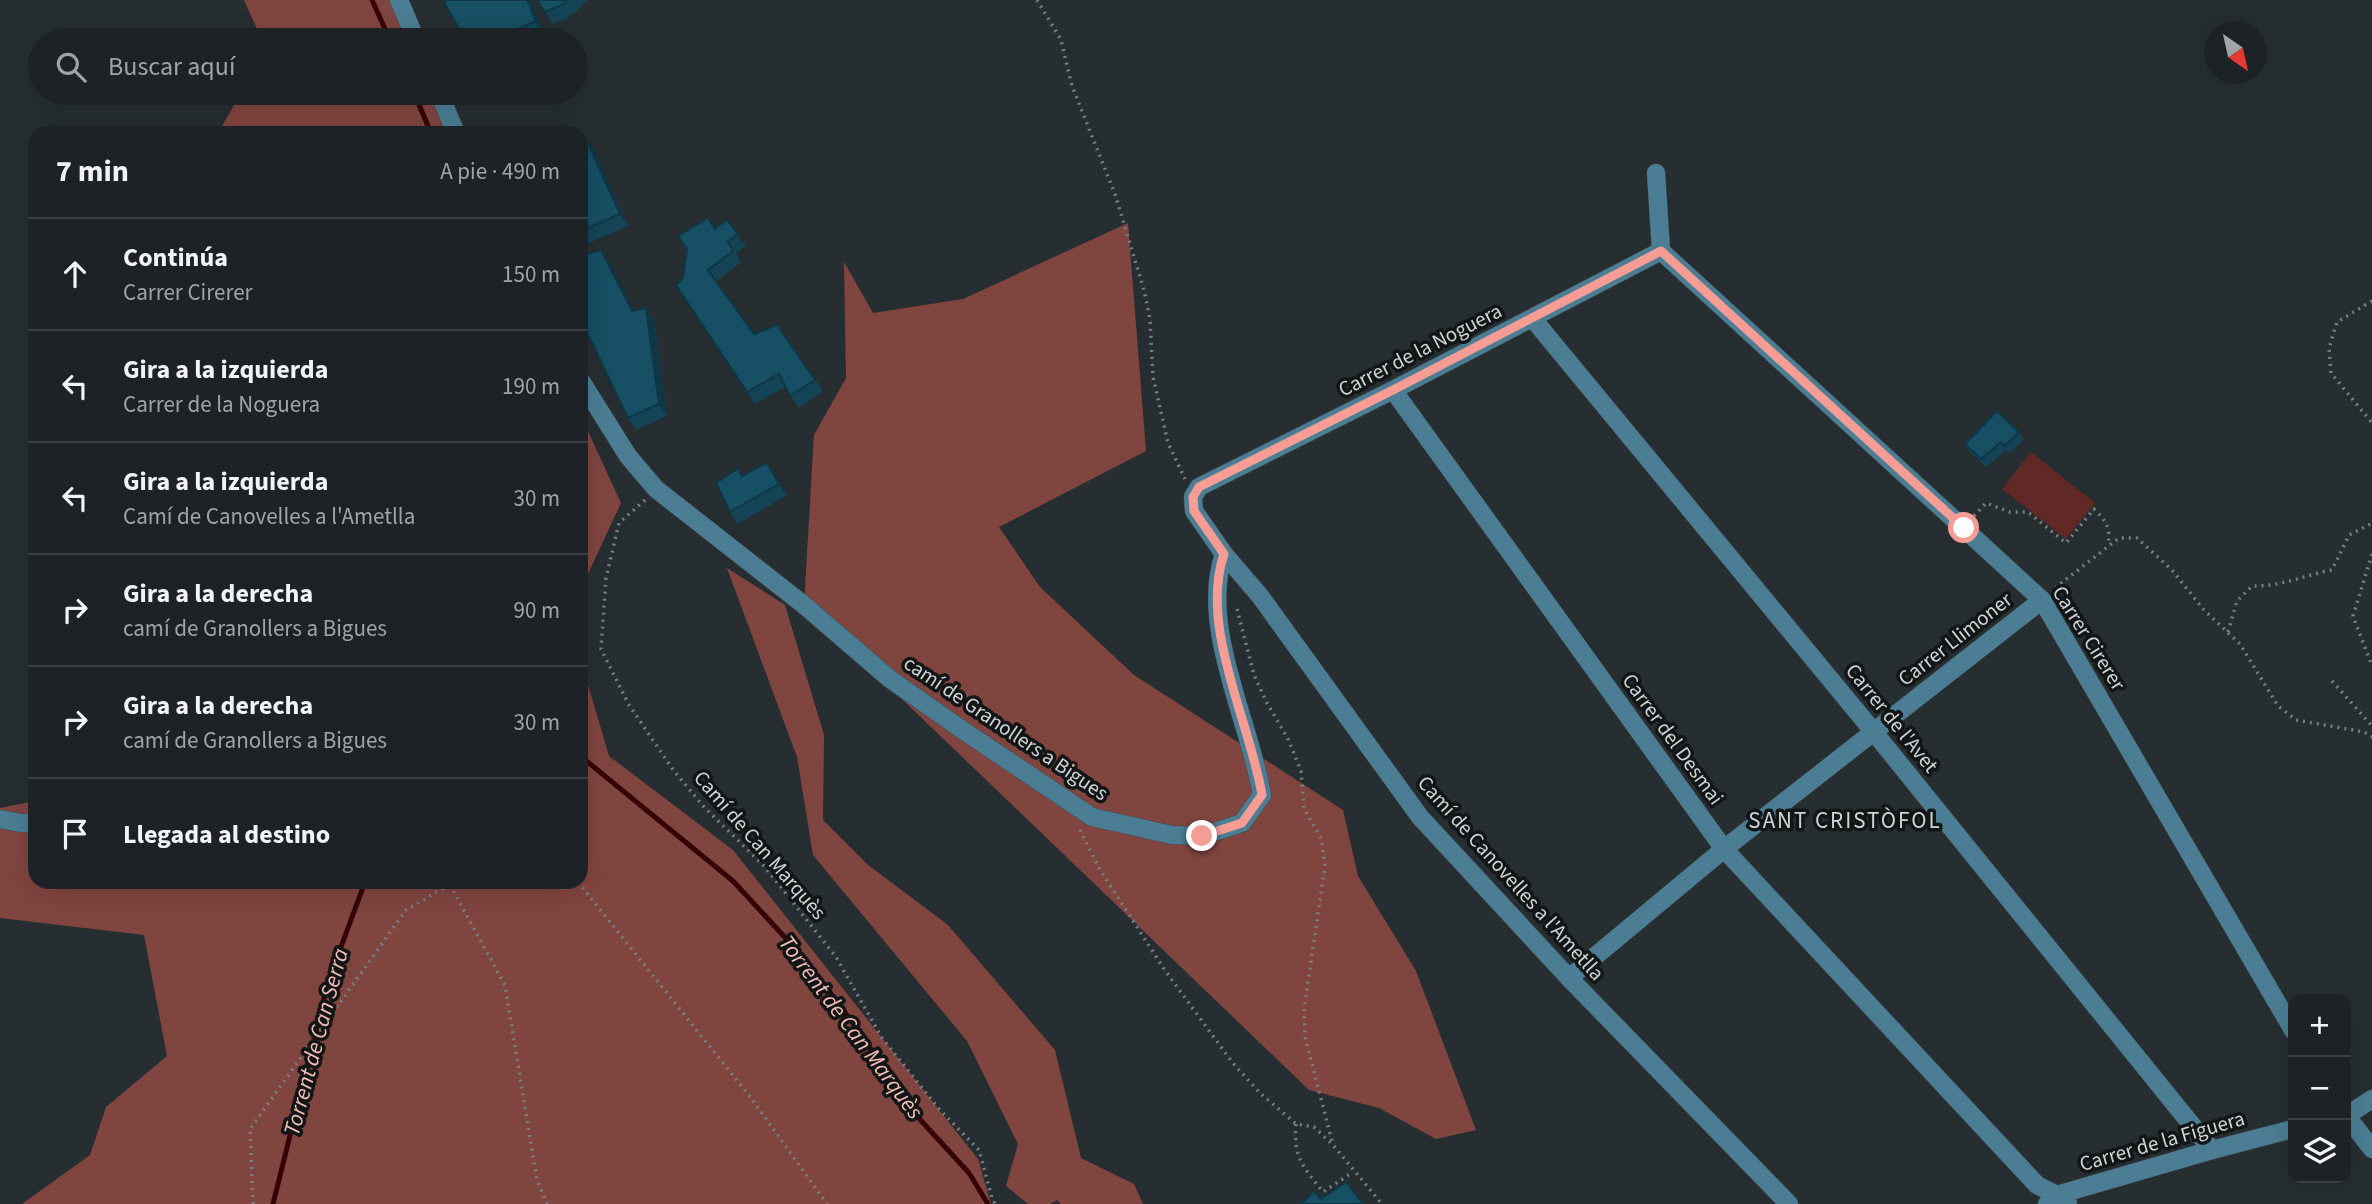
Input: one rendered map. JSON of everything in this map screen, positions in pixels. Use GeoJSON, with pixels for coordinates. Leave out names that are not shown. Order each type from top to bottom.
{"type":"FeatureCollection","features":[{"type":"Feature","properties":{"kind":"street"},"geometry":{"type":"LineString","coordinates":[[399,0],[411,28]]}},
{"type":"Feature","properties":{"kind":"street"},"geometry":{"type":"LineString","coordinates":[[444,105],[453,126]]}},
{"type":"Feature","properties":{"kind":"street"},"geometry":{"type":"LineString","coordinates":[[1656,173],[1661,251]]}},
{"type":"Feature","properties":{"kind":"street","name":"Carrer de la Noguera"},"geometry":{"type":"LineString","coordinates":[[1196,492],[1661,251]]}},
{"type":"Feature","properties":{"kind":"street","name":"Carrer Cirerer"},"geometry":{"type":"LineString","coordinates":[[1661,251],[2042,600],[2288,1021]]}},
{"type":"Feature","properties":{"kind":"street","name":"Carrer de l'Avet"},"geometry":{"type":"LineString","coordinates":[[1533,319],[1873,731],[2211,1150]]}},
{"type":"Feature","properties":{"kind":"street","name":"Carrer del Desmai"},"geometry":{"type":"LineString","coordinates":[[1393,390],[1724,849],[2037,1185],[2057,1201]]}},
{"type":"Feature","properties":{"kind":"street","name":"camí de Granollers a Bigues"},"geometry":{"type":"LineString","coordinates":[[588,393],[628,456],[656,489],[804,605],[890,679],[1092,817],[1172,835],[1202,836],[1242,823],[1262,795],[1257,765],[1224,651],[1216,609],[1218,573],[1224,554]]}},
{"type":"Feature","properties":{"kind":"street","name":"Camí de Canovelles a l'Ametlla"},"geometry":{"type":"LineString","coordinates":[[1196,492],[1194,511],[1224,554],[1260,596],[1420,817],[1569,978],[1789,1204]]}},
{"type":"Feature","properties":{"kind":"street","name":"Carrer Llimoner"},"geometry":{"type":"LineString","coordinates":[[1569,978],[1724,849],[2042,600]]}},
{"type":"Feature","properties":{"kind":"street"},"geometry":{"type":"LineString","coordinates":[[0,819],[28,823]]}},
{"type":"Feature","properties":{"kind":"street"},"geometry":{"type":"LineString","coordinates":[[2351,1113],[2372,1099]]}},
{"type":"Feature","properties":{"kind":"street"},"geometry":{"type":"LineString","coordinates":[[2349,1120],[2372,1149]]}},
{"type":"Feature","properties":{"kind":"street","name":"Carrer de la Figuera"},"geometry":{"type":"LineString","coordinates":[[2057,1201],[2211,1150],[2288,1130]]}},
{"type":"Feature","properties":{"kind":"path"},"geometry":{"type":"LineString","coordinates":[[1037,0],[1061,40],[1072,86],[1115,194],[1148,310],[1153,377],[1168,443],[1196,492]]}},
{"type":"Feature","properties":{"kind":"path"},"geometry":{"type":"LineString","coordinates":[[2372,301],[2337,322],[2329,348],[2331,373],[2372,423]]}},
{"type":"Feature","properties":{"kind":"path","name":"Camí de Can Marquès"},"geometry":{"type":"LineString","coordinates":[[656,489],[619,523],[606,578],[601,649],[629,705],[674,771],[704,807],[764,866],[836,957],[882,1038],[939,1109],[979,1150],[995,1204]]}},
{"type":"Feature","properties":{"kind":"path"},"geometry":{"type":"LineString","coordinates":[[1964,528],[1986,503],[2010,512],[2028,512],[2066,543],[2094,509],[2105,519],[2110,531],[2107,547]]}},
{"type":"Feature","properties":{"kind":"path"},"geometry":{"type":"LineString","coordinates":[[2228,633],[2237,601],[2252,586],[2270,586],[2332,570],[2349,535],[2372,523]]}},
{"type":"Feature","properties":{"kind":"path"},"geometry":{"type":"LineString","coordinates":[[2042,600],[2119,538],[2137,538],[2172,570],[2203,609],[2240,644],[2278,706],[2296,720],[2364,732],[2372,737]]}},
{"type":"Feature","properties":{"kind":"path"},"geometry":{"type":"LineString","coordinates":[[2372,554],[2353,617],[2372,666]]}},
{"type":"Feature","properties":{"kind":"path"},"geometry":{"type":"LineString","coordinates":[[1234,601],[1254,675],[1288,739],[1301,771],[1304,808],[1321,838],[1325,866],[1304,1009],[1305,1037],[1333,1145]]}},
{"type":"Feature","properties":{"kind":"path"},"geometry":{"type":"LineString","coordinates":[[2332,681],[2372,726]]}},
{"type":"Feature","properties":{"kind":"path"},"geometry":{"type":"LineString","coordinates":[[1075,822],[1099,868],[1164,970],[1232,1062],[1260,1093],[1296,1124],[1314,1127],[1333,1145],[1381,1204]]}},
{"type":"Feature","properties":{"kind":"path"},"geometry":{"type":"LineString","coordinates":[[253,1204],[250,1129],[407,910],[442,889]]}},
{"type":"Feature","properties":{"kind":"path"},"geometry":{"type":"LineString","coordinates":[[455,889],[505,985],[537,1180],[547,1204]]}},
{"type":"Feature","properties":{"kind":"path"},"geometry":{"type":"LineString","coordinates":[[584,889],[751,1098],[827,1204]]}},
{"type":"Feature","properties":{"kind":"path"},"geometry":{"type":"LineString","coordinates":[[1296,1124],[1294,1146],[1302,1166],[1323,1192]]}},
{"type":"Feature","properties":{"kind":"path"},"geometry":{"type":"LineString","coordinates":[[1315,1198],[1353,1172]]}},
{"type":"Feature","properties":{"kind":"shaded area"},"geometry":{"type":"Polygon","coordinates":[[[244,0],[390,0],[403,28],[257,28],[244,0]]]}},
{"type":"Feature","properties":{"kind":"shaded area"},"geometry":{"type":"Polygon","coordinates":[[[234,105],[438,105],[448,126],[222,126],[234,105]]]}},
{"type":"Feature","properties":{"kind":"shaded area"},"geometry":{"type":"Polygon","coordinates":[[[1128,223],[1146,451],[999,527],[1040,587],[1134,675],[1343,810],[1358,876],[1416,971],[1476,1130],[1436,1139],[1379,1108],[1309,1090],[804,605],[814,435],[846,378],[844,262],[873,313],[963,299],[1128,223]]]}},
{"type":"Feature","properties":{"kind":"shaded area"},"geometry":{"type":"Polygon","coordinates":[[[588,431],[621,503],[588,574],[588,431]]]}},
{"type":"Feature","properties":{"kind":"shaded area"},"geometry":{"type":"Polygon","coordinates":[[[2031,452],[2095,503],[2066,539],[2002,489],[2031,452]]]}},
{"type":"Feature","properties":{"kind":"shaded area"},"geometry":{"type":"Polygon","coordinates":[[[727,568],[785,605],[824,735],[823,820],[868,865],[948,925],[1055,1050],[1081,1158],[1134,1184],[1143,1204],[1061,1204],[1057,1200],[1050,1204],[1028,1204],[1006,1186],[1018,1144],[967,1041],[813,855],[797,757],[727,568]]]}},
{"type":"Feature","properties":{"kind":"shaded area"},"geometry":{"type":"Polygon","coordinates":[[[588,685],[609,756],[733,850],[978,1159],[991,1204],[22,1204],[90,1155],[106,1107],[167,1056],[144,935],[0,918],[0,808],[28,802],[28,889],[588,889],[588,685]]]}},
{"type":"Feature","properties":{"kind":"building"},"geometry":{"type":"Polygon","coordinates":[[[443,0],[527,0],[536,21],[520,28],[458,28],[443,0]]]}},
{"type":"Feature","properties":{"kind":"building"},"geometry":{"type":"Polygon","coordinates":[[[537,0],[567,0],[545,12],[537,0]]]}},
{"type":"Feature","properties":{"kind":"building"},"geometry":{"type":"Polygon","coordinates":[[[588,144],[620,214],[588,228],[588,144]]]}},
{"type":"Feature","properties":{"kind":"building"},"geometry":{"type":"Polygon","coordinates":[[[708,218],[715,229],[727,220],[738,234],[728,241],[733,251],[708,270],[754,334],[777,325],[815,380],[790,396],[779,374],[747,392],[676,285],[683,278],[687,249],[678,236],[708,218]]]}},
{"type":"Feature","properties":{"kind":"building"},"geometry":{"type":"Polygon","coordinates":[[[601,250],[632,311],[646,308],[659,404],[628,418],[588,335],[588,254],[601,250]]]}},
{"type":"Feature","properties":{"kind":"building"},"geometry":{"type":"Polygon","coordinates":[[[1997,411],[2019,432],[2005,446],[2001,442],[1981,459],[1965,444],[1997,411]]]}},
{"type":"Feature","properties":{"kind":"building"},"geometry":{"type":"Polygon","coordinates":[[[767,463],[779,484],[730,512],[716,483],[737,469],[742,476],[767,463]]]}},
{"type":"Feature","properties":{"kind":"building"},"geometry":{"type":"Polygon","coordinates":[[[1346,1182],[1363,1204],[1301,1204],[1314,1191],[1321,1199],[1346,1182]]]}},
{"type":"Feature","properties":{"kind":"waterway","name":"Torrent de Can Marquès"},"geometry":{"type":"LineString","coordinates":[[372,0],[385,28]]}},
{"type":"Feature","properties":{"kind":"waterway","name":"Torrent de Can Marquès"},"geometry":{"type":"LineString","coordinates":[[419,105],[428,126]]}},
{"type":"Feature","properties":{"kind":"waterway","name":"Torrent de Can Marquès"},"geometry":{"type":"LineString","coordinates":[[588,762],[733,881],[804,958],[858,1030],[915,1114],[969,1173],[988,1204]]}},
{"type":"Feature","properties":{"kind":"waterway","name":"Torrent de Can Serra"},"geometry":{"type":"LineString","coordinates":[[273,1204],[328,982],[362,889]]}},
{"type":"Feature","properties":{"kind":"district","name":"SANT CRISTÒFOL"},"geometry":{"type":"Point","coordinates":[1845,820]}},
{"type":"Feature","properties":{"kind":"route"},"geometry":{"type":"LineString","coordinates":[[1202,836],[1242,823],[1262,795],[1257,765],[1224,651],[1216,609],[1218,573],[1224,554],[1194,511],[1193,497],[1199,487],[1533,319],[1661,251],[1964,528]]}}]}
